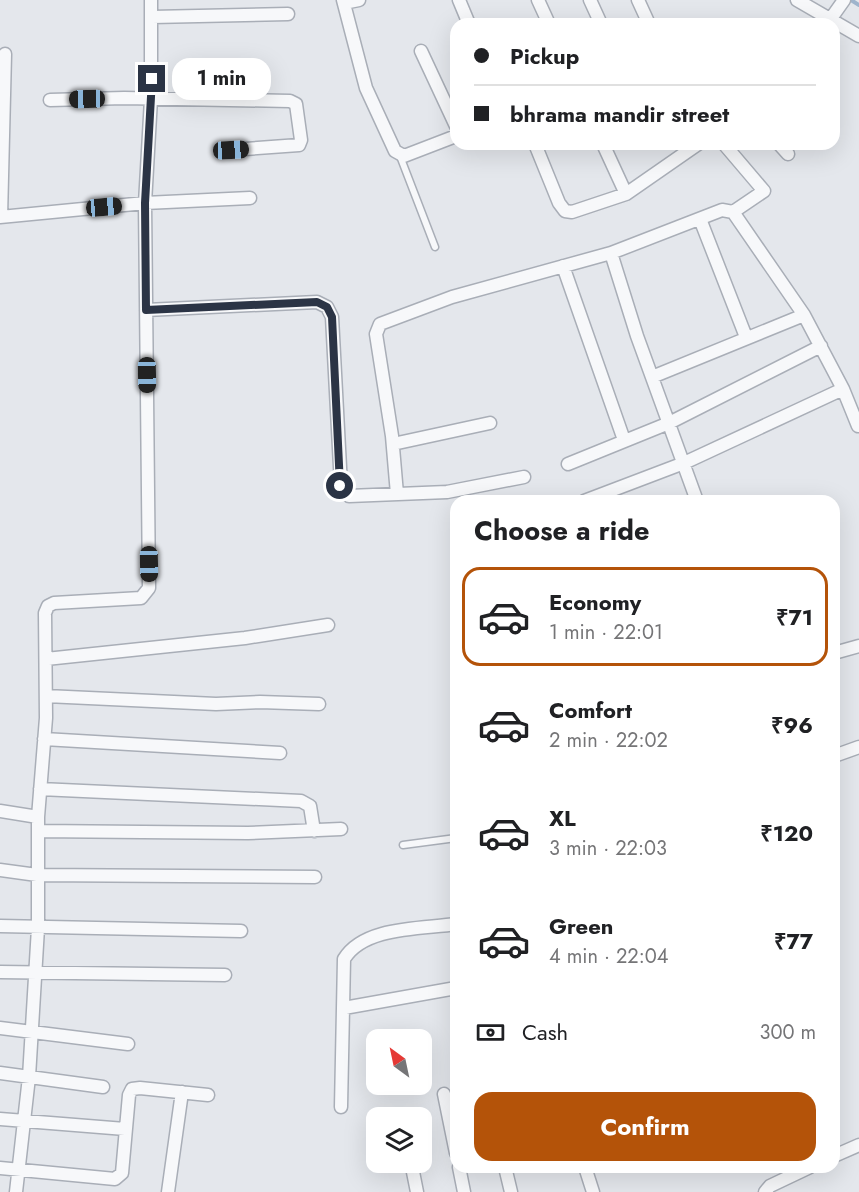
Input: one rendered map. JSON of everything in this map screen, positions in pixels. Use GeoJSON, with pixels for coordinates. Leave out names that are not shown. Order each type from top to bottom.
{"type":"FeatureCollection","features":[{"type":"Feature","properties":{"kind":"street"},"geometry":{"type":"LineString","coordinates":[[16,1192],[29,1077],[38,928],[38,817],[46,696],[45,613],[48,606],[54,603],[141,598],[149,588],[145,203],[152,99],[151,0]]}},
{"type":"Feature","properties":{"kind":"street"},"geometry":{"type":"LineString","coordinates":[[359,0],[343,2],[366,88],[395,151],[400,155],[450,138]]}},
{"type":"Feature","properties":{"kind":"street"},"geometry":{"type":"LineString","coordinates":[[459,0],[466,18]]}},
{"type":"Feature","properties":{"kind":"street"},"geometry":{"type":"LineString","coordinates":[[538,0],[546,18]]}},
{"type":"Feature","properties":{"kind":"street"},"geometry":{"type":"LineString","coordinates":[[590,0],[598,18]]}},
{"type":"Feature","properties":{"kind":"street"},"geometry":{"type":"LineString","coordinates":[[638,0],[646,18]]}},
{"type":"Feature","properties":{"kind":"street"},"geometry":{"type":"LineString","coordinates":[[797,0],[822,18]]}},
{"type":"Feature","properties":{"kind":"street"},"geometry":{"type":"LineString","coordinates":[[831,18],[842,4]]}},
{"type":"Feature","properties":{"kind":"street"},"geometry":{"type":"LineString","coordinates":[[152,17],[288,14]]}},
{"type":"Feature","properties":{"kind":"street"},"geometry":{"type":"LineString","coordinates":[[840,27],[859,36]]}},
{"type":"Feature","properties":{"kind":"street"},"geometry":{"type":"LineString","coordinates":[[421,51],[450,113]]}},
{"type":"Feature","properties":{"kind":"street"},"geometry":{"type":"LineString","coordinates":[[5,54],[1,217],[145,203],[250,198]]}},
{"type":"Feature","properties":{"kind":"street"},"geometry":{"type":"LineString","coordinates":[[50,100],[290,101],[296,104],[302,140],[299,145],[231,150]]}},
{"type":"Feature","properties":{"kind":"street"},"geometry":{"type":"LineString","coordinates":[[537,150],[559,203],[565,211],[580,210],[626,194],[689,150]]}},
{"type":"Feature","properties":{"kind":"street"},"geometry":{"type":"LineString","coordinates":[[606,150],[626,194]]}},
{"type":"Feature","properties":{"kind":"street"},"geometry":{"type":"LineString","coordinates":[[397,494],[393,444],[376,334],[380,324],[452,297],[611,253],[722,210],[734,212],[764,191],[728,150]]}},
{"type":"Feature","properties":{"kind":"street"},"geometry":{"type":"LineString","coordinates":[[784,150],[788,154]]}},
{"type":"Feature","properties":{"kind":"street"},"geometry":{"type":"LineString","coordinates":[[734,212],[804,315],[843,389],[858,426]]}},
{"type":"Feature","properties":{"kind":"street"},"geometry":{"type":"LineString","coordinates":[[700,219],[746,338]]}},
{"type":"Feature","properties":{"kind":"street"},"geometry":{"type":"LineString","coordinates":[[611,253],[652,377],[695,495]]}},
{"type":"Feature","properties":{"kind":"street"},"geometry":{"type":"LineString","coordinates":[[563,266],[624,440]]}},
{"type":"Feature","properties":{"kind":"street"},"geometry":{"type":"LineString","coordinates":[[146,310],[317,302],[327,307],[332,317],[340,486],[349,496],[472,495],[524,477]]}},
{"type":"Feature","properties":{"kind":"street"},"geometry":{"type":"LineString","coordinates":[[652,377],[804,315]]}},
{"type":"Feature","properties":{"kind":"street"},"geometry":{"type":"LineString","coordinates":[[568,464],[669,423],[821,346]]}},
{"type":"Feature","properties":{"kind":"street"},"geometry":{"type":"LineString","coordinates":[[600,495],[684,463],[843,389]]}},
{"type":"Feature","properties":{"kind":"street"},"geometry":{"type":"LineString","coordinates":[[393,444],[490,423]]}},
{"type":"Feature","properties":{"kind":"street"},"geometry":{"type":"LineString","coordinates":[[46,659],[245,638],[328,625]]}},
{"type":"Feature","properties":{"kind":"street"},"geometry":{"type":"LineString","coordinates":[[840,651],[859,646]]}},
{"type":"Feature","properties":{"kind":"street"},"geometry":{"type":"LineString","coordinates":[[46,696],[216,704],[260,702],[319,704]]}},
{"type":"Feature","properties":{"kind":"street"},"geometry":{"type":"LineString","coordinates":[[44,739],[280,753]]}},
{"type":"Feature","properties":{"kind":"street"},"geometry":{"type":"LineString","coordinates":[[840,754],[859,747]]}},
{"type":"Feature","properties":{"kind":"street"},"geometry":{"type":"LineString","coordinates":[[40,789],[302,801],[310,806],[314,831]]}},
{"type":"Feature","properties":{"kind":"street"},"geometry":{"type":"LineString","coordinates":[[0,811],[38,817]]}},
{"type":"Feature","properties":{"kind":"street"},"geometry":{"type":"LineString","coordinates":[[38,831],[314,831],[341,829]]}},
{"type":"Feature","properties":{"kind":"street"},"geometry":{"type":"LineString","coordinates":[[0,870],[37,875],[315,877]]}},
{"type":"Feature","properties":{"kind":"street"},"geometry":{"type":"LineString","coordinates":[[341,1107],[344,959],[353,947],[391,933],[450,925]]}},
{"type":"Feature","properties":{"kind":"street"},"geometry":{"type":"LineString","coordinates":[[0,926],[241,931]]}},
{"type":"Feature","properties":{"kind":"street"},"geometry":{"type":"LineString","coordinates":[[0,972],[225,975]]}},
{"type":"Feature","properties":{"kind":"street"},"geometry":{"type":"LineString","coordinates":[[344,1008],[450,989]]}},
{"type":"Feature","properties":{"kind":"street"},"geometry":{"type":"LineString","coordinates":[[0,1028],[128,1044]]}},
{"type":"Feature","properties":{"kind":"street"},"geometry":{"type":"LineString","coordinates":[[0,1072],[103,1087]]}},
{"type":"Feature","properties":{"kind":"street"},"geometry":{"type":"LineString","coordinates":[[0,1168],[115,1179],[122,1173],[124,1129],[132,1089],[208,1095]]}},
{"type":"Feature","properties":{"kind":"street"},"geometry":{"type":"LineString","coordinates":[[168,1192],[182,1092]]}},
{"type":"Feature","properties":{"kind":"street"},"geometry":{"type":"LineString","coordinates":[[444,1094],[450,1124]]}},
{"type":"Feature","properties":{"kind":"street"},"geometry":{"type":"LineString","coordinates":[[0,1119],[124,1129]]}},
{"type":"Feature","properties":{"kind":"street"},"geometry":{"type":"LineString","coordinates":[[840,1153],[859,1145]]}},
{"type":"Feature","properties":{"kind":"street"},"geometry":{"type":"LineString","coordinates":[[413,1173],[417,1192]]}},
{"type":"Feature","properties":{"kind":"street"},"geometry":{"type":"LineString","coordinates":[[460,1173],[464,1192]]}},
{"type":"Feature","properties":{"kind":"street"},"geometry":{"type":"LineString","coordinates":[[506,1173],[511,1192]]}},
{"type":"Feature","properties":{"kind":"street"},"geometry":{"type":"LineString","coordinates":[[587,1173],[592,1192]]}},
{"type":"Feature","properties":{"kind":"street"},"geometry":{"type":"LineString","coordinates":[[765,1192],[776,1183],[797,1173]]}},
{"type":"Feature","properties":{"kind":"lane"},"geometry":{"type":"LineString","coordinates":[[400,155],[435,248]]}},
{"type":"Feature","properties":{"kind":"lane"},"geometry":{"type":"LineString","coordinates":[[404,845],[450,839]]}},
{"type":"Feature","properties":{"kind":"waterway"},"geometry":{"type":"LineString","coordinates":[[851,0],[859,5]]}},
{"type":"Feature","properties":{"kind":"route"},"geometry":{"type":"LineString","coordinates":[[152,79],[145,203],[146,310],[317,302],[327,307],[332,317],[340,486]]}}]}
